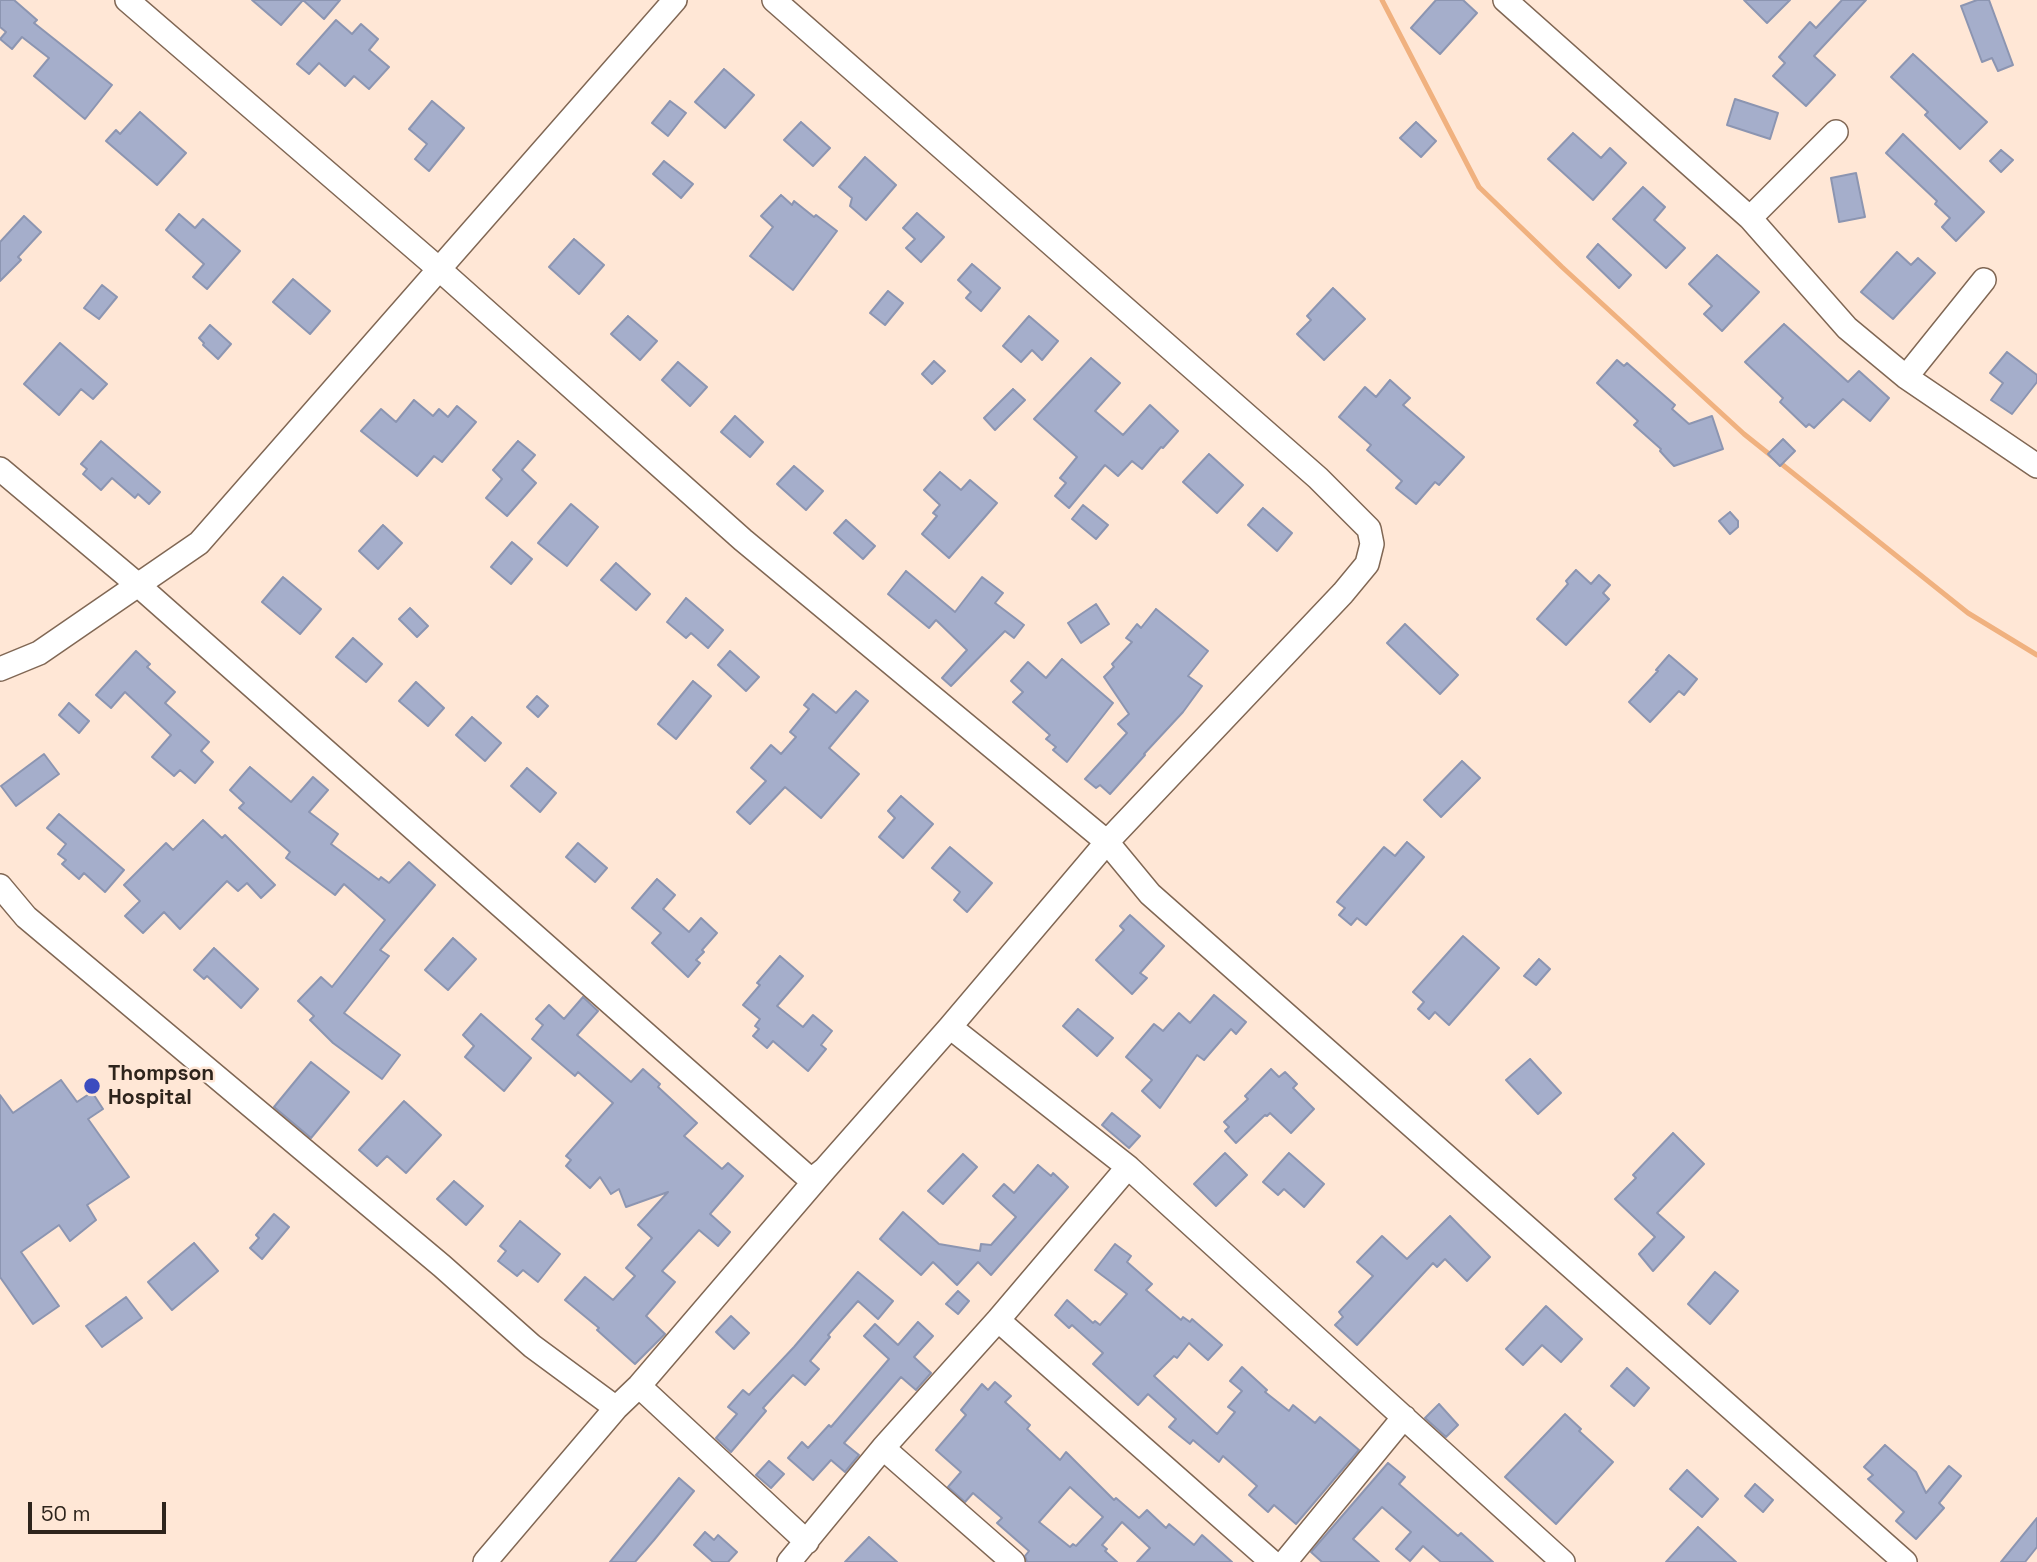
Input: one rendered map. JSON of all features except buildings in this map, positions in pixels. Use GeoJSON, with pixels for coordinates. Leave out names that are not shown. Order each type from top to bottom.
{"type":"FeatureCollection","features":[{"type":"Feature","properties":{"kind":"street"},"geometry":{"type":"LineString","coordinates":[[127,0],[439,268],[743,540],[1107,842],[1150,894],[1905,1562]]}},
{"type":"Feature","properties":{"kind":"street"},"geometry":{"type":"LineString","coordinates":[[0,669],[39,653],[199,543],[674,0]]}},
{"type":"Feature","properties":{"kind":"street"},"geometry":{"type":"LineString","coordinates":[[485,1562],[616,1408],[639,1386],[950,1027],[1107,842],[1343,593],[1367,564],[1373,544],[1369,529],[1318,478],[774,0]]}},
{"type":"Feature","properties":{"kind":"street"},"geometry":{"type":"LineString","coordinates":[[1505,0],[1750,218],[1847,328],[1906,377],[2037,466]]}},
{"type":"Feature","properties":{"kind":"street"},"geometry":{"type":"LineString","coordinates":[[1750,218],[1836,132]]}},
{"type":"Feature","properties":{"kind":"street"},"geometry":{"type":"LineString","coordinates":[[1906,377],[1984,280]]}},
{"type":"Feature","properties":{"kind":"street"},"geometry":{"type":"LineString","coordinates":[[0,470],[138,585],[811,1180],[825,1169]]}},
{"type":"Feature","properties":{"kind":"street"},"geometry":{"type":"LineString","coordinates":[[0,886],[26,917],[442,1266],[532,1346],[616,1408]]}},
{"type":"Feature","properties":{"kind":"street"},"geometry":{"type":"LineString","coordinates":[[950,1027],[1128,1167],[1563,1562]]}},
{"type":"Feature","properties":{"kind":"street"},"geometry":{"type":"LineString","coordinates":[[789,1562],[883,1447],[998,1320],[1128,1167]]}},
{"type":"Feature","properties":{"kind":"street"},"geometry":{"type":"LineString","coordinates":[[998,1320],[1272,1562]]}},
{"type":"Feature","properties":{"kind":"street"},"geometry":{"type":"LineString","coordinates":[[639,1386],[807,1542]]}},
{"type":"Feature","properties":{"kind":"street"},"geometry":{"type":"LineString","coordinates":[[1285,1562],[1404,1417]]}},
{"type":"Feature","properties":{"kind":"street"},"geometry":{"type":"LineString","coordinates":[[883,1447],[1013,1562]]}},
{"type":"Feature","properties":{"kind":"waterway"},"geometry":{"type":"LineString","coordinates":[[1382,0],[1479,187],[1744,434],[1968,613],[2037,655]]}},
{"type":"Feature","properties":{"kind":"place","name":"Thompson Hospital"},"geometry":{"type":"Point","coordinates":[92,1086]}}]}
